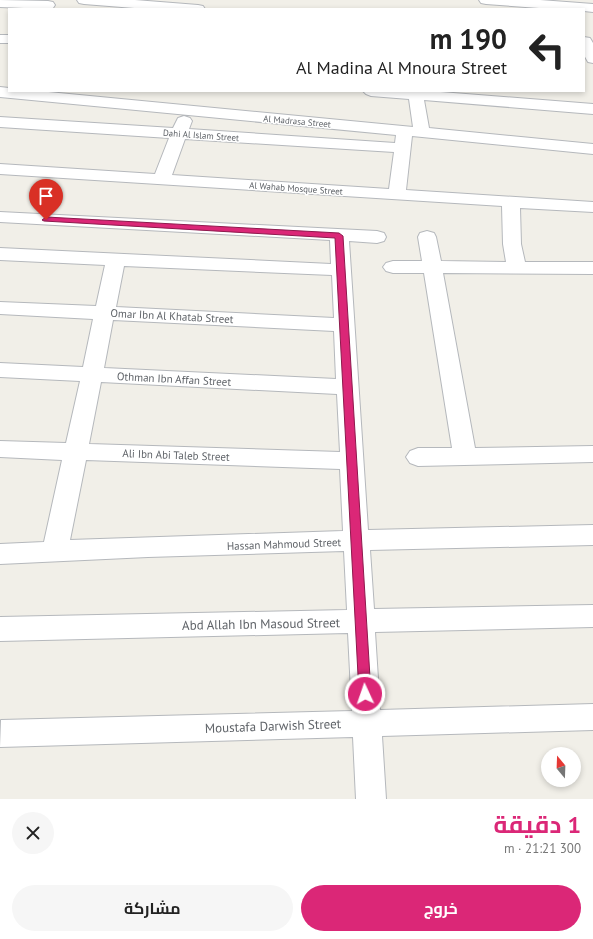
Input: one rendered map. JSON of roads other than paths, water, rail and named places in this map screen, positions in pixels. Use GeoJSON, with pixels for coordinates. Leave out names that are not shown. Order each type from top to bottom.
{"type":"FeatureCollection","features":[{"type":"Feature","properties":{"kind":"street"},"geometry":{"type":"LineString","coordinates":[[84,0],[185,8]]}},
{"type":"Feature","properties":{"kind":"street"},"geometry":{"type":"LineString","coordinates":[[486,0],[577,4],[593,8]]}},
{"type":"Feature","properties":{"kind":"street"},"geometry":{"type":"LineString","coordinates":[[0,3],[49,5]]}},
{"type":"Feature","properties":{"kind":"street"},"geometry":{"type":"LineString","coordinates":[[587,41],[593,59]]}},
{"type":"Feature","properties":{"kind":"street","name":"Al Madrasa Street"},"geometry":{"type":"LineString","coordinates":[[0,92],[26,93],[593,150]]}},
{"type":"Feature","properties":{"kind":"street"},"geometry":{"type":"LineString","coordinates":[[393,92],[593,109]]}},
{"type":"Feature","properties":{"kind":"street"},"geometry":{"type":"LineString","coordinates":[[415,93],[422,133]]}},
{"type":"Feature","properties":{"kind":"street"},"geometry":{"type":"LineString","coordinates":[[162,179],[189,110]]}},
{"type":"Feature","properties":{"kind":"street","name":"Dahi Al Islam Street"},"geometry":{"type":"LineString","coordinates":[[0,122],[402,148]]}},
{"type":"Feature","properties":{"kind":"street"},"geometry":{"type":"LineString","coordinates":[[397,194],[404,131]]}},
{"type":"Feature","properties":{"kind":"street","name":"Al Wahab Mosque Street"},"geometry":{"type":"LineString","coordinates":[[0,169],[593,207]]}},
{"type":"Feature","properties":{"kind":"street"},"geometry":{"type":"LineString","coordinates":[[511,202],[512,244],[516,267]]}},
{"type":"Feature","properties":{"kind":"street"},"geometry":{"type":"LineString","coordinates":[[0,217],[377,238]]}},
{"type":"Feature","properties":{"kind":"street"},"geometry":{"type":"LineString","coordinates":[[339,236],[371,799]]}},
{"type":"Feature","properties":{"kind":"street"},"geometry":{"type":"LineString","coordinates":[[427,237],[465,456]]}},
{"type":"Feature","properties":{"kind":"street"},"geometry":{"type":"LineString","coordinates":[[0,254],[341,270]]}},
{"type":"Feature","properties":{"kind":"street"},"geometry":{"type":"LineString","coordinates":[[56,551],[116,259]]}},
{"type":"Feature","properties":{"kind":"street"},"geometry":{"type":"LineString","coordinates":[[393,267],[593,268]]}},
{"type":"Feature","properties":{"kind":"street","name":"Omar Ibn Al Khatab Street"},"geometry":{"type":"LineString","coordinates":[[0,308],[344,324]]}},
{"type":"Feature","properties":{"kind":"street","name":"Othman Ibn Affan Street"},"geometry":{"type":"LineString","coordinates":[[0,370],[348,387]]}},
{"type":"Feature","properties":{"kind":"street","name":"Ali Ibn Abi Taleb Street"},"geometry":{"type":"LineString","coordinates":[[0,448],[352,461]]}},
{"type":"Feature","properties":{"kind":"street"},"geometry":{"type":"LineString","coordinates":[[418,457],[593,454]]}},
{"type":"Feature","properties":{"kind":"street","name":"Hassan Mahmoud Street"},"geometry":{"type":"LineString","coordinates":[[0,554],[356,541],[593,535]]}},
{"type":"Feature","properties":{"kind":"street","name":"Abd Allah Ibn Masoud Street"},"geometry":{"type":"LineString","coordinates":[[0,629],[593,616]]}},
{"type":"Feature","properties":{"kind":"street","name":"Moustafa Darwish Street"},"geometry":{"type":"LineString","coordinates":[[1,734],[593,717]]}}]}
